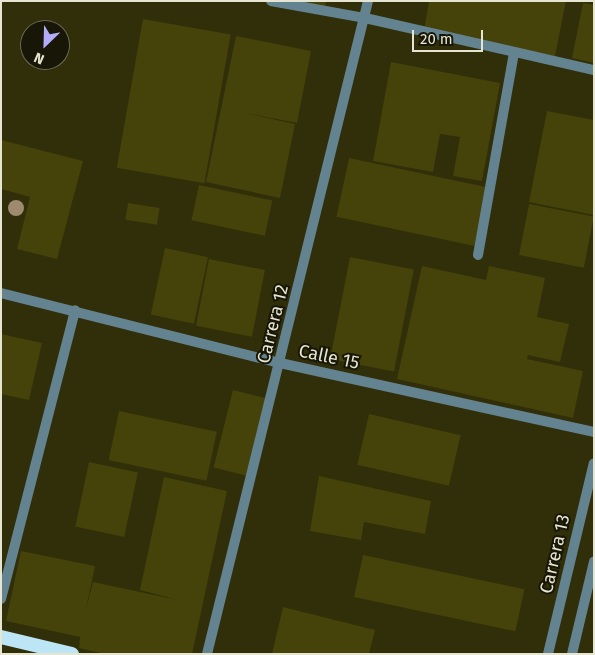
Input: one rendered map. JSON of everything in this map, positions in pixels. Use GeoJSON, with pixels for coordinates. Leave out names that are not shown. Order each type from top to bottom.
{"type":"FeatureCollection","features":[{"type":"Feature","properties":{"kind":"highway"},"geometry":{"type":"LineString","coordinates":[[1,637],[72,654]]}},
{"type":"Feature","properties":{"kind":"street"},"geometry":{"type":"LineString","coordinates":[[271,1],[364,18],[594,70]]}},
{"type":"Feature","properties":{"kind":"street","name":"Carrera 12"},"geometry":{"type":"LineString","coordinates":[[207,654],[368,1]]}},
{"type":"Feature","properties":{"kind":"street"},"geometry":{"type":"LineString","coordinates":[[478,255],[514,52]]}},
{"type":"Feature","properties":{"kind":"street","name":"Calle 15"},"geometry":{"type":"LineString","coordinates":[[1,292],[280,363],[594,432]]}},
{"type":"Feature","properties":{"kind":"street"},"geometry":{"type":"LineString","coordinates":[[1,600],[75,310]]}},
{"type":"Feature","properties":{"kind":"street","name":"Carrera 13"},"geometry":{"type":"LineString","coordinates":[[548,654],[594,463]]}},
{"type":"Feature","properties":{"kind":"street"},"geometry":{"type":"LineString","coordinates":[[572,654],[594,562]]}},
{"type":"Feature","properties":{"kind":"building"},"geometry":{"type":"Polygon","coordinates":[[[294,1],[326,1],[325,7],[294,1]]]}},
{"type":"Feature","properties":{"kind":"building"},"geometry":{"type":"Polygon","coordinates":[[[429,1],[566,1],[555,56],[424,30],[429,1]]]}},
{"type":"Feature","properties":{"kind":"building"},"geometry":{"type":"Polygon","coordinates":[[[583,3],[594,5],[594,63],[572,58],[583,3]]]}},
{"type":"Feature","properties":{"kind":"building"},"geometry":{"type":"Polygon","coordinates":[[[143,19],[231,34],[204,183],[117,168],[143,19]]]}},
{"type":"Feature","properties":{"kind":"building"},"geometry":{"type":"Polygon","coordinates":[[[236,36],[311,51],[297,123],[245,113],[295,124],[280,198],[206,182],[236,36]]]}},
{"type":"Feature","properties":{"kind":"building"},"geometry":{"type":"Polygon","coordinates":[[[391,62],[500,83],[482,181],[453,176],[460,137],[440,134],[433,172],[373,161],[391,62]]]}},
{"type":"Feature","properties":{"kind":"building"},"geometry":{"type":"Polygon","coordinates":[[[547,111],[594,120],[594,215],[529,202],[547,111]]]}},
{"type":"Feature","properties":{"kind":"building"},"geometry":{"type":"Polygon","coordinates":[[[1,140],[83,161],[57,259],[17,249],[30,197],[1,189],[1,140]]]}},
{"type":"Feature","properties":{"kind":"building"},"geometry":{"type":"Polygon","coordinates":[[[349,158],[487,187],[474,246],[337,217],[349,158]]]}},
{"type":"Feature","properties":{"kind":"building"},"geometry":{"type":"Polygon","coordinates":[[[199,185],[272,201],[265,236],[192,220],[199,185]]]}},
{"type":"Feature","properties":{"kind":"building"},"geometry":{"type":"Polygon","coordinates":[[[128,203],[160,208],[157,225],[125,220],[128,203]]]}},
{"type":"Feature","properties":{"kind":"building"},"geometry":{"type":"Polygon","coordinates":[[[529,204],[594,217],[584,268],[519,255],[529,204]]]}},
{"type":"Feature","properties":{"kind":"building"},"geometry":{"type":"Polygon","coordinates":[[[165,248],[208,257],[194,324],[151,315],[165,248]]]}},
{"type":"Feature","properties":{"kind":"building"},"geometry":{"type":"Polygon","coordinates":[[[350,257],[414,269],[394,371],[330,359],[350,257]]]}},
{"type":"Feature","properties":{"kind":"building"},"geometry":{"type":"Polygon","coordinates":[[[209,259],[265,270],[252,337],[196,326],[209,259]]]}},
{"type":"Feature","properties":{"kind":"building"},"geometry":{"type":"Polygon","coordinates":[[[422,266],[486,280],[489,266],[545,278],[537,317],[569,324],[560,362],[528,355],[527,359],[583,371],[573,418],[397,379],[422,266]]]}},
{"type":"Feature","properties":{"kind":"building"},"geometry":{"type":"Polygon","coordinates":[[[1,334],[42,343],[29,400],[1,394],[1,334]]]}},
{"type":"Feature","properties":{"kind":"building"},"geometry":{"type":"Polygon","coordinates":[[[233,390],[266,398],[247,476],[214,468],[233,390]]]}},
{"type":"Feature","properties":{"kind":"building"},"geometry":{"type":"Polygon","coordinates":[[[119,411],[217,432],[206,481],[109,460],[119,411]]]}},
{"type":"Feature","properties":{"kind":"building"},"geometry":{"type":"Polygon","coordinates":[[[369,414],[461,435],[449,486],[357,465],[369,414]]]}},
{"type":"Feature","properties":{"kind":"building"},"geometry":{"type":"Polygon","coordinates":[[[89,462],[138,472],[124,537],[75,527],[89,462]]]}},
{"type":"Feature","properties":{"kind":"building"},"geometry":{"type":"Polygon","coordinates":[[[319,476],[431,501],[425,534],[364,522],[361,540],[310,531],[319,476]]]}},
{"type":"Feature","properties":{"kind":"building"},"geometry":{"type":"Polygon","coordinates":[[[164,477],[227,491],[192,654],[105,654],[79,648],[80,637],[6,621],[21,551],[95,566],[86,609],[93,582],[178,600],[140,590],[164,477]]]}},
{"type":"Feature","properties":{"kind":"building"},"geometry":{"type":"Polygon","coordinates":[[[363,555],[524,589],[515,631],[354,597],[363,555]]]}},
{"type":"Feature","properties":{"kind":"building"},"geometry":{"type":"Polygon","coordinates":[[[283,607],[375,630],[369,654],[272,654],[283,607]]]}}]}
